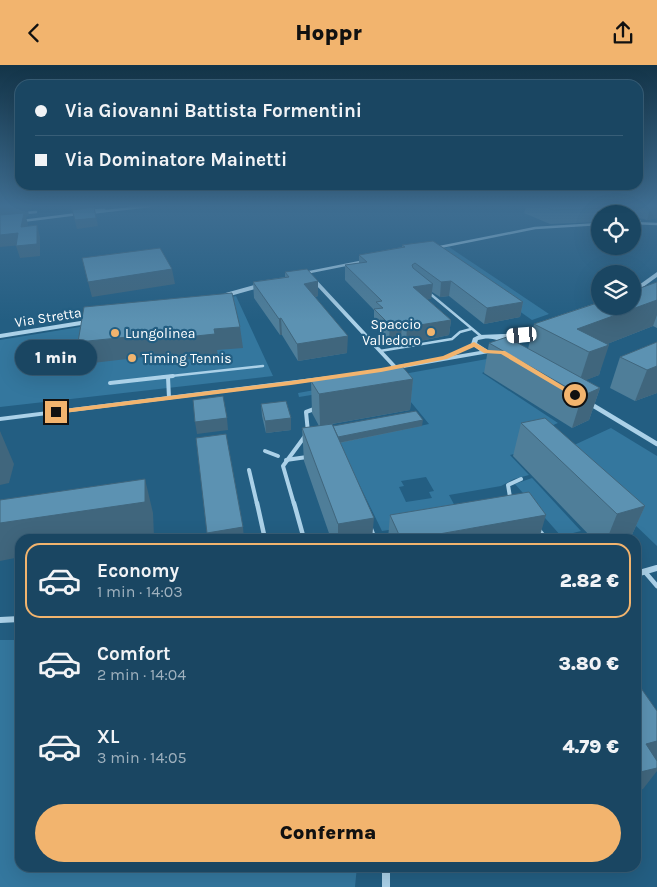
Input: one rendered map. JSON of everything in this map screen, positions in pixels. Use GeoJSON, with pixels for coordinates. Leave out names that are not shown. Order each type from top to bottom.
{"type":"FeatureCollection","features":[{"type":"Feature","properties":{"kind":"street"},"geometry":{"type":"LineString","coordinates":[[431,249],[455,244]]}},
{"type":"Feature","properties":{"kind":"street"},"geometry":{"type":"LineString","coordinates":[[298,275],[374,260]]}},
{"type":"Feature","properties":{"kind":"street"},"geometry":{"type":"LineString","coordinates":[[307,273],[395,367]]}},
{"type":"Feature","properties":{"kind":"street"},"geometry":{"type":"LineString","coordinates":[[641,288],[657,274]]}},
{"type":"Feature","properties":{"kind":"street"},"geometry":{"type":"LineString","coordinates":[[223,296],[264,285]]}},
{"type":"Feature","properties":{"kind":"street","name":"Via Stretta"},"geometry":{"type":"LineString","coordinates":[[0,336],[92,321]]}},
{"type":"Feature","properties":{"kind":"street"},"geometry":{"type":"LineString","coordinates":[[381,370],[444,358],[499,352],[507,350],[509,345],[550,330]]}},
{"type":"Feature","properties":{"kind":"street"},"geometry":{"type":"LineString","coordinates":[[444,358],[474,344],[475,339],[482,337],[540,334]]}},
{"type":"Feature","properties":{"kind":"street"},"geometry":{"type":"LineString","coordinates":[[498,337],[509,345]]}},
{"type":"Feature","properties":{"kind":"street"},"geometry":{"type":"LineString","coordinates":[[474,344],[487,352]]}},
{"type":"Feature","properties":{"kind":"street"},"geometry":{"type":"LineString","coordinates":[[0,419],[354,374]]}},
{"type":"Feature","properties":{"kind":"street"},"geometry":{"type":"LineString","coordinates":[[583,400],[657,444]]}},
{"type":"Feature","properties":{"kind":"street"},"geometry":{"type":"LineString","coordinates":[[265,451],[278,456]]}},
{"type":"Feature","properties":{"kind":"street"},"geometry":{"type":"LineString","coordinates":[[641,573],[657,568]]}},
{"type":"Feature","properties":{"kind":"street"},"geometry":{"type":"LineString","coordinates":[[0,620],[15,619]]}},
{"type":"Feature","properties":{"kind":"street"},"geometry":{"type":"LineString","coordinates":[[386,872],[386,887]]}},
{"type":"Feature","properties":{"kind":"lane"},"geometry":{"type":"LineString","coordinates":[[421,286],[482,337]]}},
{"type":"Feature","properties":{"kind":"lane"},"geometry":{"type":"LineString","coordinates":[[380,351],[452,339],[460,332],[471,329]]}},
{"type":"Feature","properties":{"kind":"lane"},"geometry":{"type":"LineString","coordinates":[[110,383],[263,366]]}},
{"type":"Feature","properties":{"kind":"lane"},"geometry":{"type":"LineString","coordinates":[[168,377],[169,398]]}},
{"type":"Feature","properties":{"kind":"lane"},"geometry":{"type":"LineString","coordinates":[[303,534],[283,466],[308,432],[306,412],[321,407]]}},
{"type":"Feature","properties":{"kind":"lane"},"geometry":{"type":"LineString","coordinates":[[296,448],[304,445],[309,439]]}},
{"type":"Feature","properties":{"kind":"lane"},"geometry":{"type":"LineString","coordinates":[[286,460],[312,456]]}},
{"type":"Feature","properties":{"kind":"lane"},"geometry":{"type":"LineString","coordinates":[[250,470],[264,534]]}},
{"type":"Feature","properties":{"kind":"lane"},"geometry":{"type":"LineString","coordinates":[[516,504],[510,497],[508,485],[520,479]]}},
{"type":"Feature","properties":{"kind":"lane"},"geometry":{"type":"LineString","coordinates":[[502,499],[510,497]]}},
{"type":"Feature","properties":{"kind":"lane"},"geometry":{"type":"LineString","coordinates":[[367,520],[373,534]]}},
{"type":"Feature","properties":{"kind":"lane"},"geometry":{"type":"LineString","coordinates":[[534,525],[542,534]]}},
{"type":"Feature","properties":{"kind":"lane"},"geometry":{"type":"LineString","coordinates":[[396,534],[404,533]]}},
{"type":"Feature","properties":{"kind":"lane"},"geometry":{"type":"LineString","coordinates":[[645,572],[657,586]]}},
{"type":"Feature","properties":{"kind":"shaded area"},"geometry":{"type":"Polygon","coordinates":[[[449,247],[549,314],[532,320],[433,251],[449,247]]]}},
{"type":"Feature","properties":{"kind":"shaded area","name":"Timing Tennis"},"geometry":{"type":"Polygon","coordinates":[[[236,296],[273,376],[0,407],[0,340],[110,322],[236,296]]]}},
{"type":"Feature","properties":{"kind":"shaded area"},"geometry":{"type":"Polygon","coordinates":[[[487,359],[499,366],[482,373],[558,423],[537,432],[550,445],[510,455],[529,475],[514,479],[501,486],[449,495],[462,519],[382,531],[339,443],[429,424],[401,390],[342,390],[299,397],[298,393],[487,359]],[[426,477],[401,481],[404,486],[399,487],[406,502],[432,498],[429,492],[434,491],[426,477]]]}},
{"type":"Feature","properties":{"kind":"shaded area"},"geometry":{"type":"Polygon","coordinates":[[[611,428],[657,456],[657,546],[559,452],[611,428]]]}},
{"type":"Feature","properties":{"kind":"shaded area"},"geometry":{"type":"Polygon","coordinates":[[[532,478],[581,531],[559,534],[515,484],[532,478]]]}},
{"type":"Feature","properties":{"kind":"shaded area"},"geometry":{"type":"Polygon","coordinates":[[[0,640],[15,640],[15,872],[356,872],[355,887],[0,887],[0,640]]]}},
{"type":"Feature","properties":{"kind":"building"},"geometry":{"type":"Polygon","coordinates":[[[438,244],[523,302],[487,308],[451,281],[441,282],[415,263],[412,265],[413,268],[433,284],[413,287],[451,320],[407,327],[402,323],[390,325],[374,309],[383,308],[376,302],[382,301],[345,265],[367,262],[359,255],[405,247],[402,245],[438,244]]]}},
{"type":"Feature","properties":{"kind":"building"},"geometry":{"type":"Polygon","coordinates":[[[160,248],[172,269],[88,282],[82,258],[160,248]]]}},
{"type":"Feature","properties":{"kind":"building"},"geometry":{"type":"Polygon","coordinates":[[[307,269],[318,281],[304,284],[348,336],[297,344],[281,318],[279,319],[253,282],[289,277],[285,272],[307,269]]]}},
{"type":"Feature","properties":{"kind":"building"},"geometry":{"type":"Polygon","coordinates":[[[657,282],[657,300],[641,306],[641,288],[657,282]]]}},
{"type":"Feature","properties":{"kind":"building"},"geometry":{"type":"Polygon","coordinates":[[[232,293],[240,327],[214,329],[215,334],[158,340],[158,334],[78,342],[84,307],[232,293]]]}},
{"type":"Feature","properties":{"kind":"building"},"geometry":{"type":"Polygon","coordinates":[[[591,305],[591,315],[616,315],[577,329],[609,345],[589,352],[534,324],[591,305]]]}},
{"type":"Feature","properties":{"kind":"building"},"geometry":{"type":"Polygon","coordinates":[[[507,337],[600,388],[582,396],[489,343],[507,337]]]}},
{"type":"Feature","properties":{"kind":"building"},"geometry":{"type":"Polygon","coordinates":[[[657,342],[657,366],[647,370],[620,357],[657,342]]]}},
{"type":"Feature","properties":{"kind":"building"},"geometry":{"type":"Polygon","coordinates":[[[401,365],[413,379],[319,394],[311,381],[394,367],[401,365]]]}},
{"type":"Feature","properties":{"kind":"building"},"geometry":{"type":"Polygon","coordinates":[[[223,396],[227,418],[195,422],[193,400],[223,396]]]}},
{"type":"Feature","properties":{"kind":"building"},"geometry":{"type":"Polygon","coordinates":[[[286,401],[291,418],[265,421],[261,404],[286,401]]]}},
{"type":"Feature","properties":{"kind":"building"},"geometry":{"type":"Polygon","coordinates":[[[416,411],[423,420],[338,437],[333,426],[416,411]]]}},
{"type":"Feature","properties":{"kind":"building"},"geometry":{"type":"Polygon","coordinates":[[[545,418],[645,506],[617,514],[521,423],[545,418]]]}},
{"type":"Feature","properties":{"kind":"building"},"geometry":{"type":"Polygon","coordinates":[[[332,424],[374,518],[338,524],[302,428],[332,424]]]}},
{"type":"Feature","properties":{"kind":"building"},"geometry":{"type":"Polygon","coordinates":[[[226,434],[243,527],[207,533],[196,438],[226,434]]]}},
{"type":"Feature","properties":{"kind":"building"},"geometry":{"type":"Polygon","coordinates":[[[145,479],[145,502],[0,523],[0,500],[145,479]]]}},
{"type":"Feature","properties":{"kind":"building"},"geometry":{"type":"Polygon","coordinates":[[[529,492],[546,515],[439,534],[399,534],[390,515],[529,492]]]}},
{"type":"Feature","properties":{"kind":"building"},"geometry":{"type":"Polygon","coordinates":[[[641,688],[657,711],[657,741],[646,744],[657,761],[657,768],[641,772],[641,688]]]}},
{"type":"Feature","properties":{"kind":"place","name":"Spaccio Valledoro"},"geometry":{"type":"Point","coordinates":[431,332]}},
{"type":"Feature","properties":{"kind":"place","name":"Lungolinea"},"geometry":{"type":"Point","coordinates":[115,333]}},
{"type":"Feature","properties":{"kind":"place","name":"Timing Tennis"},"geometry":{"type":"Point","coordinates":[132,358]}},
{"type":"Feature","properties":{"kind":"route"},"geometry":{"type":"LineString","coordinates":[[56,412],[381,370],[444,358],[474,344],[487,352],[503,352],[575,395]]}}]}
